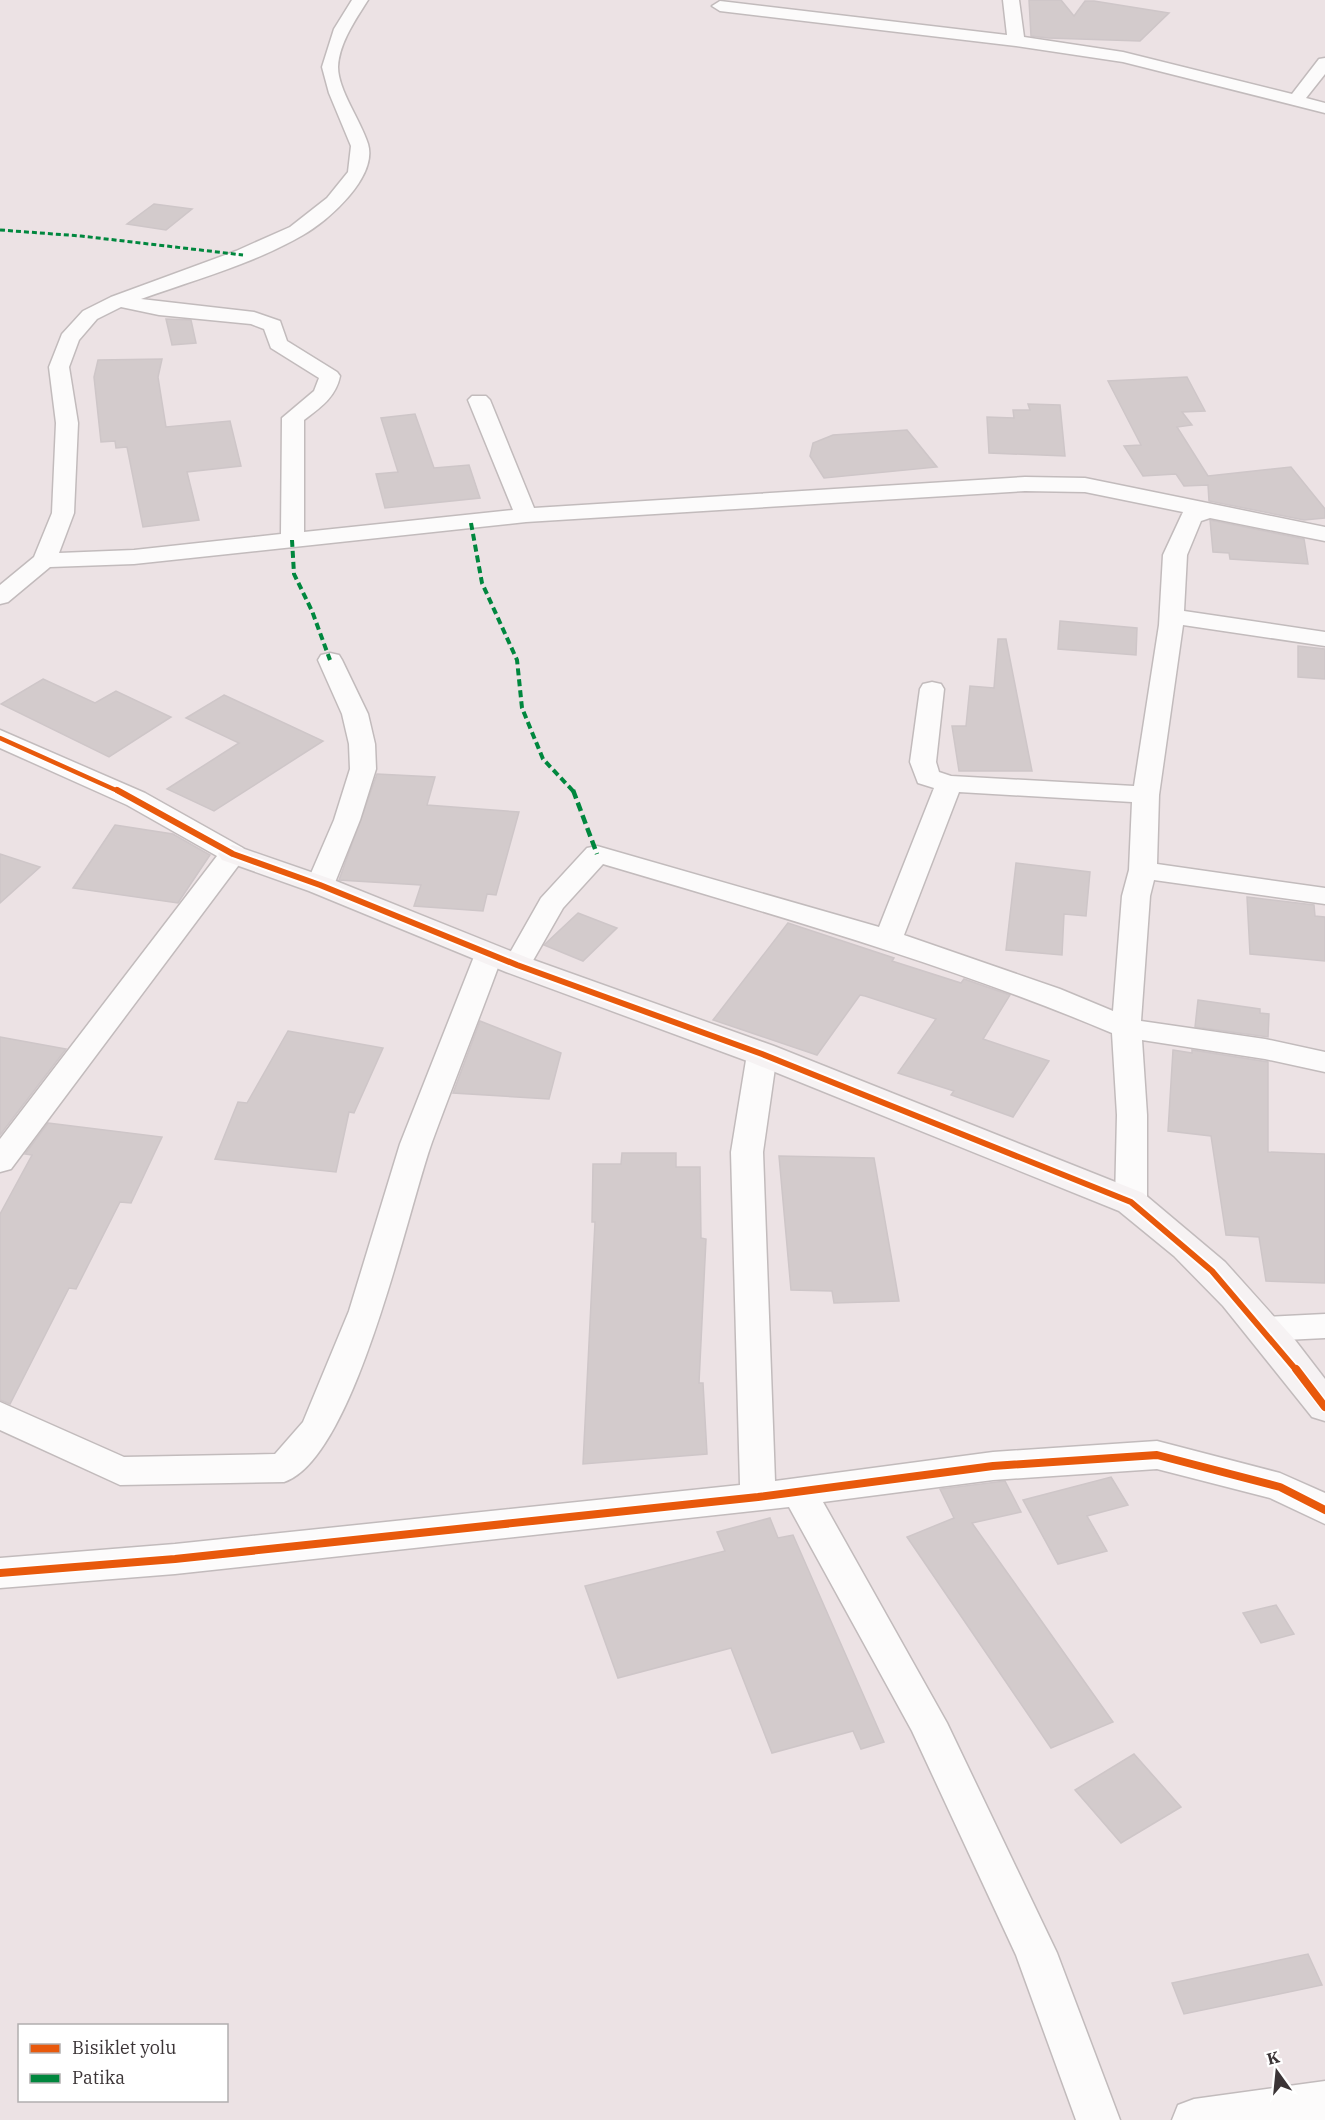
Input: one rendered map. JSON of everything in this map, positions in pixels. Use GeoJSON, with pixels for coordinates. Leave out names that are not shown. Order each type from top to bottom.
{"type":"FeatureCollection","features":[{"type":"Feature","properties":{"kind":"street"},"geometry":{"type":"LineString","coordinates":[[0,597],[44,560],[63,513],[68,423],[59,368],[69,338],[90,315],[118,301],[243,255],[297,231],[334,202],[357,174],[360,146],[337,93],[330,67],[342,29],[360,0]]}},
{"type":"Feature","properties":{"kind":"street"},"geometry":{"type":"LineString","coordinates":[[1011,0],[1016,41]]}},
{"type":"Feature","properties":{"kind":"street"},"geometry":{"type":"LineString","coordinates":[[720,6],[1016,41],[1123,57],[1325,108]]}},
{"type":"Feature","properties":{"kind":"street"},"geometry":{"type":"LineString","coordinates":[[1296,100],[1325,63]]}},
{"type":"Feature","properties":{"kind":"street"},"geometry":{"type":"LineString","coordinates":[[118,301],[159,309],[254,318],[273,325],[278,344],[292,355],[330,376],[329,388],[320,398],[293,418],[292,540]]}},
{"type":"Feature","properties":{"kind":"street"},"geometry":{"type":"LineString","coordinates":[[479,400],[526,515]]}},
{"type":"Feature","properties":{"kind":"street"},"geometry":{"type":"LineString","coordinates":[[44,560],[135,557],[526,515],[1025,484],[1085,485],[1325,534]]}},
{"type":"Feature","properties":{"kind":"street"},"geometry":{"type":"LineString","coordinates":[[1131,1202],[1132,1114],[1126,1028],[1136,896],[1143,870],[1146,795],[1172,616],[1175,555],[1191,517],[1208,510]]}},
{"type":"Feature","properties":{"kind":"street"},"geometry":{"type":"LineString","coordinates":[[1172,616],[1325,639]]}},
{"type":"Feature","properties":{"kind":"street"},"geometry":{"type":"LineString","coordinates":[[321,885],[347,820],[363,769],[362,744],[355,714],[330,660]]}},
{"type":"Feature","properties":{"kind":"street"},"geometry":{"type":"LineString","coordinates":[[932,689],[923,762],[927,777],[949,784],[1146,795]]}},
{"type":"Feature","properties":{"kind":"street"},"geometry":{"type":"LineString","coordinates":[[2,743],[136,800],[233,854],[321,885],[503,960],[762,1054],[1131,1202],[1173,1232],[1198,1256],[1267,1329],[1325,1407]]}},
{"type":"Feature","properties":{"kind":"street"},"geometry":{"type":"LineString","coordinates":[[888,939],[949,784]]}},
{"type":"Feature","properties":{"kind":"street"},"geometry":{"type":"LineString","coordinates":[[0,1161],[233,854]]}},
{"type":"Feature","properties":{"kind":"street"},"geometry":{"type":"LineString","coordinates":[[0,1415],[120,1471],[284,1468],[318,1429],[366,1311],[416,1144],[503,960],[597,854],[888,939],[1050,996],[1126,1028],[1265,1049],[1325,1062]]}},
{"type":"Feature","properties":{"kind":"street"},"geometry":{"type":"LineString","coordinates":[[1143,870],[1325,896]]}},
{"type":"Feature","properties":{"kind":"street"},"geometry":{"type":"LineString","coordinates":[[758,1497],[747,1152],[762,1054]]}},
{"type":"Feature","properties":{"kind":"street"},"geometry":{"type":"LineString","coordinates":[[1267,1329],[1325,1326]]}},
{"type":"Feature","properties":{"kind":"street"},"geometry":{"type":"LineString","coordinates":[[0,1573],[176,1559],[758,1497],[993,1466],[1157,1455],[1280,1486],[1325,1510]]}},
{"type":"Feature","properties":{"kind":"street"},"geometry":{"type":"LineString","coordinates":[[799,1492],[928,1723],[1036,1953],[1098,2120]]}},
{"type":"Feature","properties":{"kind":"street"},"geometry":{"type":"LineString","coordinates":[[1194,2120],[1325,2102]]}},
{"type":"Feature","properties":{"kind":"building"},"geometry":{"type":"Polygon","coordinates":[[[1029,0],[1061,0],[1074,16],[1085,1],[1169,13],[1140,41],[1048,38],[1031,36],[1029,0]]]}},
{"type":"Feature","properties":{"kind":"building"},"geometry":{"type":"Polygon","coordinates":[[[154,204],[192,209],[166,230],[127,224],[154,204]]]}},
{"type":"Feature","properties":{"kind":"building"},"geometry":{"type":"Polygon","coordinates":[[[166,319],[191,320],[196,343],[172,345],[166,319]]]}},
{"type":"Feature","properties":{"kind":"building"},"geometry":{"type":"Polygon","coordinates":[[[162,359],[158,377],[166,427],[230,421],[241,466],[187,472],[199,520],[143,527],[127,447],[116,448],[115,441],[101,442],[94,377],[98,360],[162,359]]]}},
{"type":"Feature","properties":{"kind":"building"},"geometry":{"type":"Polygon","coordinates":[[[1187,377],[1205,411],[1182,412],[1192,425],[1177,427],[1208,476],[1291,467],[1325,509],[1325,518],[1304,520],[1209,501],[1208,485],[1184,486],[1176,474],[1143,476],[1124,446],[1141,445],[1108,381],[1187,377]]]}},
{"type":"Feature","properties":{"kind":"building"},"geometry":{"type":"Polygon","coordinates":[[[1028,404],[1060,405],[1065,456],[989,453],[987,417],[1014,418],[1013,410],[1030,410],[1028,404]]]}},
{"type":"Feature","properties":{"kind":"building"},"geometry":{"type":"Polygon","coordinates":[[[415,414],[434,468],[469,465],[480,498],[385,508],[376,474],[398,472],[381,418],[415,414]]]}},
{"type":"Feature","properties":{"kind":"building"},"geometry":{"type":"Polygon","coordinates":[[[907,430],[937,467],[824,478],[810,456],[813,443],[833,435],[907,430]]]}},
{"type":"Feature","properties":{"kind":"building"},"geometry":{"type":"Polygon","coordinates":[[[1210,520],[1304,539],[1308,564],[1230,559],[1229,553],[1213,552],[1210,520]]]}},
{"type":"Feature","properties":{"kind":"building"},"geometry":{"type":"Polygon","coordinates":[[[1060,621],[1137,628],[1136,655],[1058,649],[1060,621]]]}},
{"type":"Feature","properties":{"kind":"building"},"geometry":{"type":"Polygon","coordinates":[[[998,639],[1006,639],[1032,771],[959,771],[952,726],[966,726],[970,686],[994,688],[998,639]]]}},
{"type":"Feature","properties":{"kind":"building"},"geometry":{"type":"Polygon","coordinates":[[[1298,646],[1325,649],[1325,679],[1298,677],[1298,646]]]}},
{"type":"Feature","properties":{"kind":"building"},"geometry":{"type":"Polygon","coordinates":[[[43,679],[95,703],[116,691],[171,717],[109,757],[1,704],[43,679]]]}},
{"type":"Feature","properties":{"kind":"building"},"geometry":{"type":"Polygon","coordinates":[[[224,695],[323,741],[214,811],[167,789],[239,743],[186,718],[224,695]]]}},
{"type":"Feature","properties":{"kind":"building"},"geometry":{"type":"Polygon","coordinates":[[[377,774],[435,777],[427,805],[519,812],[496,895],[487,894],[483,911],[414,906],[421,885],[339,880],[377,774]]]}},
{"type":"Feature","properties":{"kind":"building"},"geometry":{"type":"Polygon","coordinates":[[[115,825],[173,834],[210,855],[178,903],[73,888],[115,825]]]}},
{"type":"Feature","properties":{"kind":"building"},"geometry":{"type":"Polygon","coordinates":[[[0,854],[40,867],[0,903],[0,854]]]}},
{"type":"Feature","properties":{"kind":"building"},"geometry":{"type":"Polygon","coordinates":[[[1016,863],[1090,872],[1086,916],[1064,914],[1062,955],[1006,950],[1016,863]]]}},
{"type":"Feature","properties":{"kind":"building"},"geometry":{"type":"Polygon","coordinates":[[[1247,897],[1314,905],[1315,916],[1325,917],[1325,961],[1250,954],[1247,897]]]}},
{"type":"Feature","properties":{"kind":"building"},"geometry":{"type":"Polygon","coordinates":[[[578,913],[617,928],[583,961],[544,945],[578,913]]]}},
{"type":"Feature","properties":{"kind":"building"},"geometry":{"type":"Polygon","coordinates":[[[788,923],[894,958],[892,961],[961,983],[964,979],[1010,995],[983,1039],[1049,1061],[1013,1117],[951,1095],[954,1091],[898,1073],[936,1019],[865,996],[860,995],[817,1055],[713,1020],[788,923]]]}},
{"type":"Feature","properties":{"kind":"building"},"geometry":{"type":"Polygon","coordinates":[[[1198,1000],[1260,1009],[1260,1013],[1269,1014],[1268,1037],[1195,1027],[1198,1000]]]}},
{"type":"Feature","properties":{"kind":"building"},"geometry":{"type":"Polygon","coordinates":[[[480,1021],[561,1053],[549,1099],[453,1093],[480,1021]]]}},
{"type":"Feature","properties":{"kind":"building"},"geometry":{"type":"Polygon","coordinates":[[[288,1031],[383,1048],[354,1113],[349,1112],[336,1172],[215,1159],[238,1102],[247,1103],[288,1031]]]}},
{"type":"Feature","properties":{"kind":"building"},"geometry":{"type":"Polygon","coordinates":[[[0,1037],[66,1049],[0,1135],[0,1037]]]}},
{"type":"Feature","properties":{"kind":"building"},"geometry":{"type":"Polygon","coordinates":[[[1173,1050],[1192,1053],[1192,1050],[1268,1062],[1268,1152],[1325,1154],[1325,1283],[1266,1281],[1259,1237],[1226,1235],[1211,1136],[1168,1131],[1173,1050]]]}},
{"type":"Feature","properties":{"kind":"building"},"geometry":{"type":"Polygon","coordinates":[[[48,1123],[162,1137],[131,1203],[120,1202],[76,1289],[69,1288],[10,1404],[0,1400],[0,1214],[32,1155],[25,1154],[48,1123]]]}},
{"type":"Feature","properties":{"kind":"building"},"geometry":{"type":"Polygon","coordinates":[[[622,1153],[676,1153],[676,1167],[700,1167],[701,1238],[706,1239],[699,1383],[703,1383],[707,1454],[583,1464],[595,1222],[592,1222],[593,1164],[621,1164],[622,1153]]]}},
{"type":"Feature","properties":{"kind":"building"},"geometry":{"type":"Polygon","coordinates":[[[779,1156],[874,1158],[899,1301],[834,1303],[832,1291],[791,1290],[779,1156]]]}},
{"type":"Feature","properties":{"kind":"building"},"geometry":{"type":"Polygon","coordinates":[[[1111,1477],[1128,1505],[1087,1516],[1107,1551],[1058,1564],[1023,1500],[1111,1477]]]}},
{"type":"Feature","properties":{"kind":"building"},"geometry":{"type":"Polygon","coordinates":[[[1005,1481],[1021,1512],[972,1523],[1113,1722],[1051,1748],[907,1537],[954,1518],[940,1489],[1005,1481]]]}},
{"type":"Feature","properties":{"kind":"building"},"geometry":{"type":"Polygon","coordinates":[[[770,1518],[778,1538],[793,1535],[884,1742],[861,1749],[853,1731],[772,1753],[731,1648],[618,1678],[585,1586],[725,1551],[717,1532],[770,1518]]]}},
{"type":"Feature","properties":{"kind":"building"},"geometry":{"type":"Polygon","coordinates":[[[1276,1605],[1294,1634],[1261,1643],[1243,1613],[1276,1605]]]}},
{"type":"Feature","properties":{"kind":"building"},"geometry":{"type":"Polygon","coordinates":[[[1134,1754],[1181,1807],[1121,1843],[1075,1790],[1134,1754]]]}},
{"type":"Feature","properties":{"kind":"building"},"geometry":{"type":"Polygon","coordinates":[[[1308,1954],[1322,1985],[1184,2014],[1172,1983],[1308,1954]]]}},
{"type":"Feature","properties":{"kind":"marked path"},"geometry":{"type":"LineString","coordinates":[[0,230],[81,236],[243,255]]}},
{"type":"Feature","properties":{"kind":"marked path"},"geometry":{"type":"LineString","coordinates":[[471,523],[482,583],[517,660],[522,708],[543,759],[573,790],[597,854]]}},
{"type":"Feature","properties":{"kind":"marked path"},"geometry":{"type":"LineString","coordinates":[[292,540],[294,574],[312,611],[330,660]]}},
{"type":"Feature","properties":{"kind":"cycle path"},"geometry":{"type":"LineString","coordinates":[[0,738],[136,799],[233,854],[320,885],[517,965],[762,1054],[1131,1202],[1160,1224],[1212,1271],[1259,1323],[1325,1407]]}},
{"type":"Feature","properties":{"kind":"cycle path"},"geometry":{"type":"LineString","coordinates":[[0,1573],[175,1559],[758,1497],[993,1466],[1157,1455],[1280,1487],[1325,1510]]}}]}
